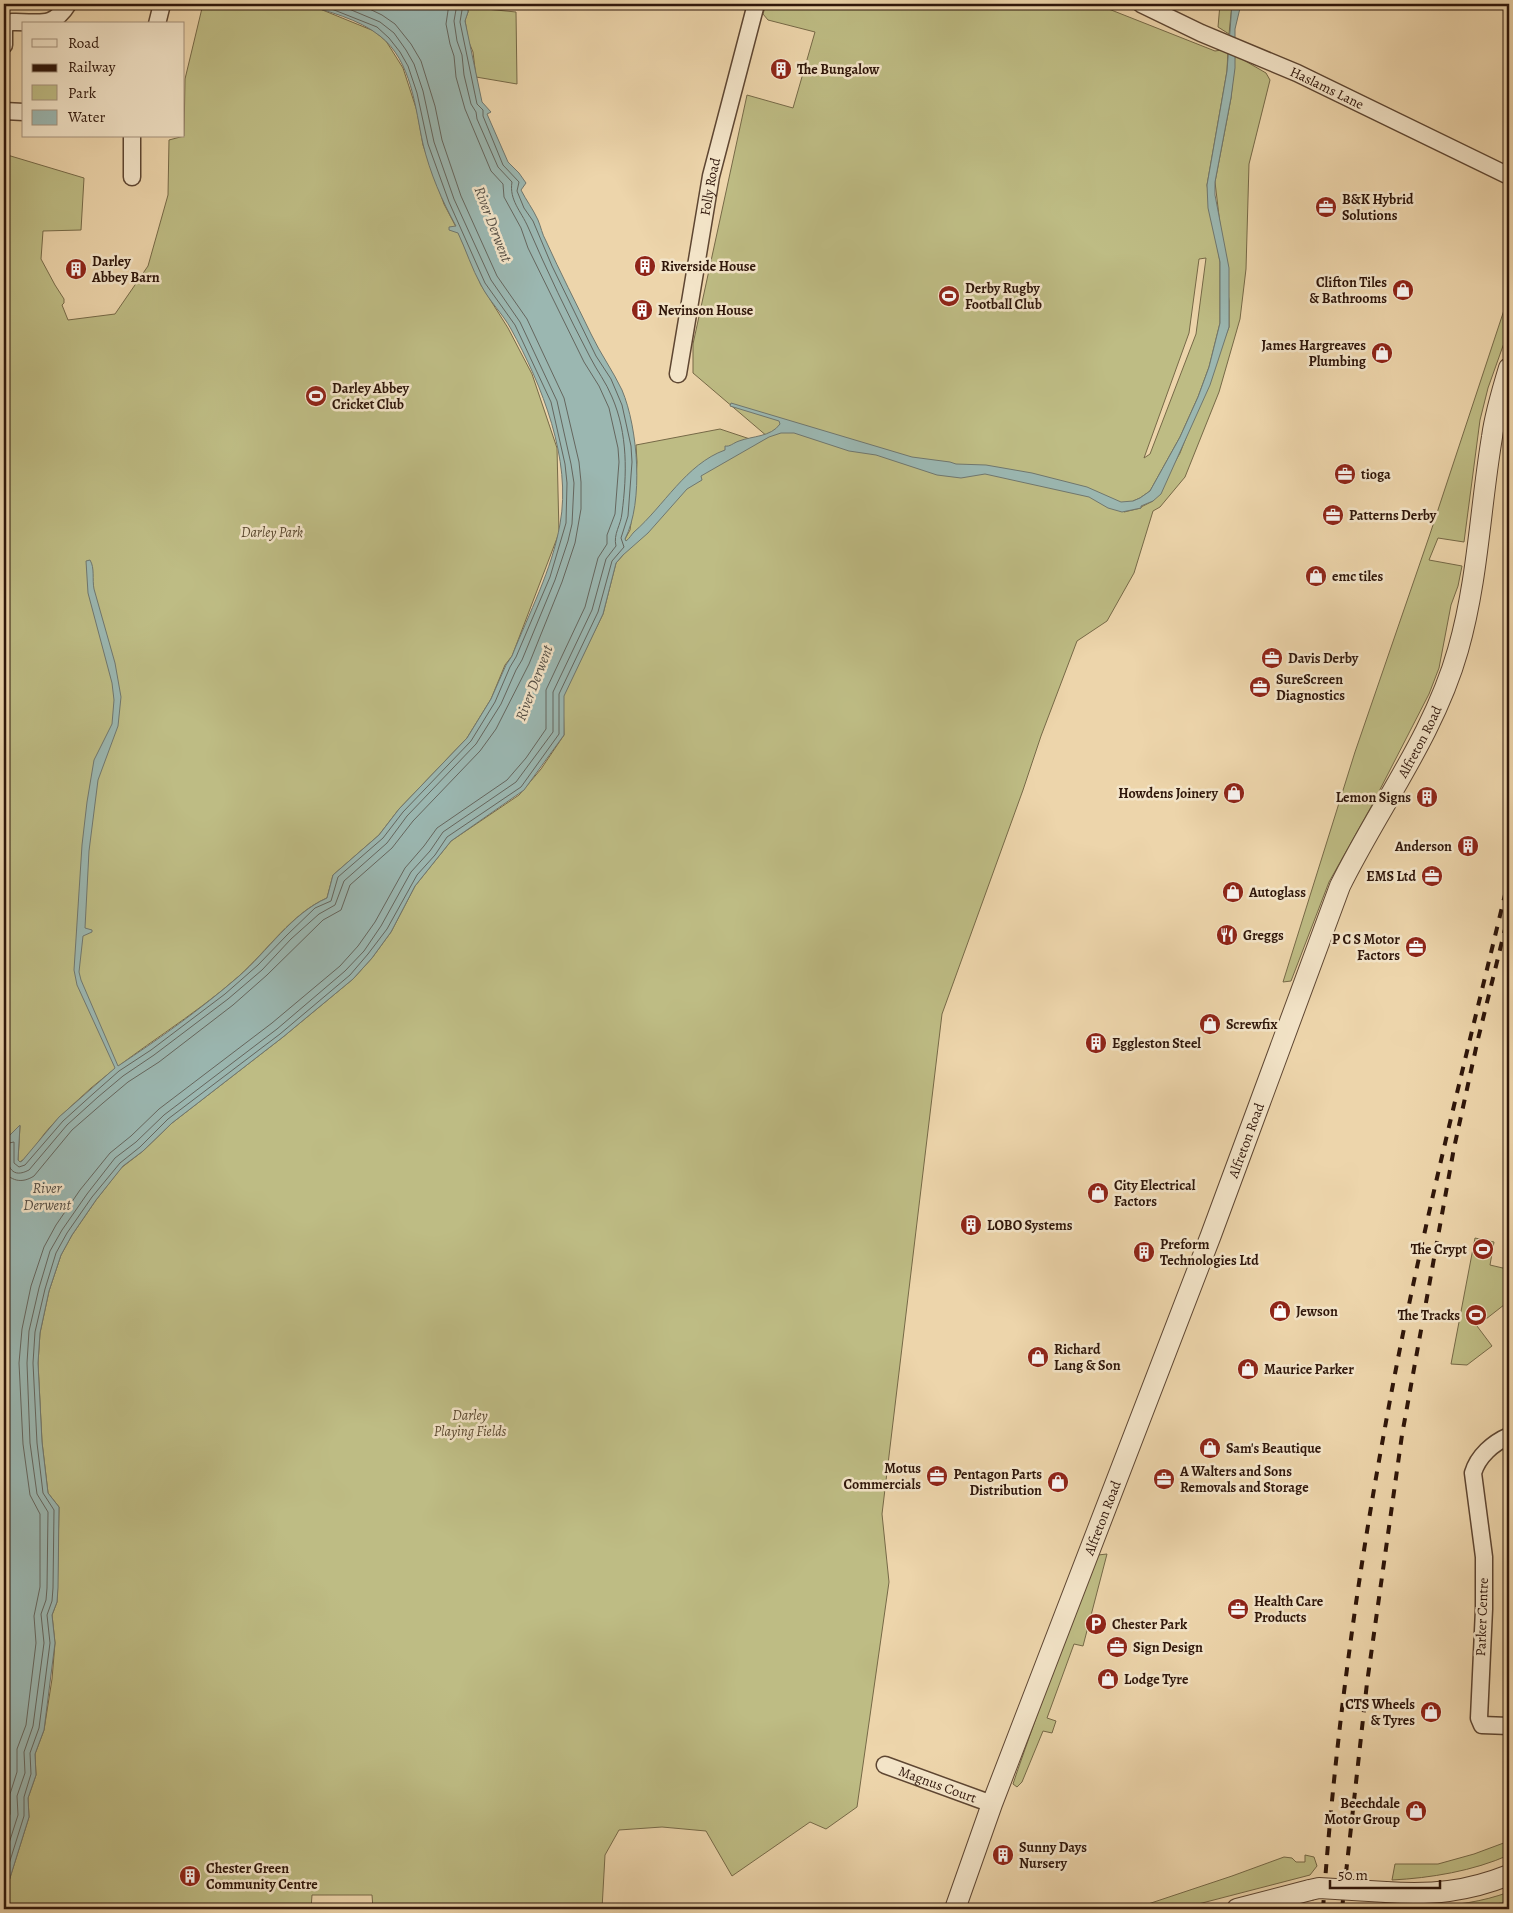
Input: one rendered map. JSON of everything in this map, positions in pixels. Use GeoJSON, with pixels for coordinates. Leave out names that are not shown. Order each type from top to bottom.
{"type":"FeatureCollection","features":[{"type":"Feature","properties":{"kind":"street"},"geometry":{"type":"LineString","coordinates":[[4,43],[4,28],[7,23],[51,22],[61,15],[68,4]]}},
{"type":"Feature","properties":{"kind":"street"},"geometry":{"type":"LineString","coordinates":[[158,22],[162,4]]}},
{"type":"Feature","properties":{"kind":"street","name":"Folly Road"},"geometry":{"type":"LineString","coordinates":[[678,374],[711,176],[756,4]]}},
{"type":"Feature","properties":{"kind":"street","name":"Haslams Lane"},"geometry":{"type":"LineString","coordinates":[[1141,4],[1201,33],[1297,73],[1509,176]]}},
{"type":"Feature","properties":{"kind":"street"},"geometry":{"type":"LineString","coordinates":[[4,111],[22,112]]}},
{"type":"Feature","properties":{"kind":"street"},"geometry":{"type":"LineString","coordinates":[[132,138],[132,178]]}},
{"type":"Feature","properties":{"kind":"street","name":"Alfreton Road"},"geometry":{"type":"LineString","coordinates":[[956,1909],[992,1804],[1211,1235],[1340,886],[1356,854],[1410,761],[1447,683],[1460,643],[1474,584],[1492,438],[1498,406],[1509,368]]}},
{"type":"Feature","properties":{"kind":"street","name":"Parker Centre"},"geometry":{"type":"LineString","coordinates":[[1509,1436],[1500,1440],[1476,1462],[1472,1473],[1484,1557],[1484,1610],[1479,1718],[1482,1725],[1509,1726]]}},
{"type":"Feature","properties":{"kind":"street","name":"Magnus Court"},"geometry":{"type":"LineString","coordinates":[[884,1765],[992,1804]]}},
{"type":"Feature","properties":{"kind":"street"},"geometry":{"type":"LineString","coordinates":[[1237,1909],[1319,1888],[1430,1894],[1476,1887],[1509,1875]]}},
{"type":"Feature","properties":{"kind":"green space","name":"Darley Park"},"geometry":{"type":"Polygon","coordinates":[[[203,4],[302,4],[320,9],[374,31],[386,41],[403,68],[417,111],[423,145],[444,204],[481,285],[508,328],[532,374],[557,448],[559,533],[512,656],[505,665],[491,699],[467,738],[399,809],[379,835],[333,875],[327,898],[291,922],[250,966],[221,991],[127,1059],[91,1088],[55,1121],[30,1153],[20,1162],[18,1160],[20,1126],[4,1141],[4,154],[84,178],[81,230],[43,231],[41,259],[64,299],[62,305],[68,320],[115,314],[148,266],[168,195],[169,140],[185,138],[185,79],[203,4]]]}},
{"type":"Feature","properties":{"kind":"green space"},"geometry":{"type":"Polygon","coordinates":[[[468,4],[482,4],[486,9],[516,12],[517,84],[476,77],[473,52],[468,40],[465,20],[468,4]]]}},
{"type":"Feature","properties":{"kind":"green space","name":"Darley Playing Fields"},"geometry":{"type":"Polygon","coordinates":[[[766,4],[1096,4],[1215,51],[1228,49],[1227,71],[1207,185],[1220,262],[1220,323],[1209,367],[1180,437],[1150,491],[1133,501],[1124,512],[1141,508],[1153,501],[1180,453],[1229,327],[1229,301],[1215,182],[1231,98],[1235,55],[1266,73],[1270,80],[1249,164],[1246,269],[1240,319],[1219,392],[1185,477],[1160,507],[1153,511],[1134,573],[1107,621],[1077,641],[1041,736],[942,1014],[882,1514],[889,1582],[857,1807],[826,1829],[810,1822],[732,1876],[706,1831],[662,1827],[619,1830],[605,1855],[602,1909],[373,1909],[372,1895],[312,1895],[311,1909],[4,1909],[4,1897],[29,1817],[28,1798],[36,1775],[35,1754],[44,1730],[52,1679],[55,1643],[52,1615],[57,1602],[59,1507],[48,1493],[42,1442],[38,1363],[40,1333],[49,1291],[61,1255],[96,1200],[121,1168],[143,1151],[172,1123],[283,1037],[353,979],[372,958],[391,932],[415,886],[451,841],[519,795],[541,769],[564,735],[563,696],[603,614],[616,563],[623,555],[625,539],[630,530],[635,494],[636,445],[720,429],[759,442],[768,437],[693,373],[693,344],[747,95],[793,108],[815,32],[768,20],[763,14],[766,4]],[[1206,258],[1199,259],[1189,333],[1144,458],[1150,454],[1196,334],[1206,258]]]}},
{"type":"Feature","properties":{"kind":"green space"},"geometry":{"type":"Polygon","coordinates":[[[1220,4],[1232,4],[1229,34],[1218,27],[1220,4]]]}},
{"type":"Feature","properties":{"kind":"green space"},"geometry":{"type":"Polygon","coordinates":[[[1509,295],[1509,329],[1488,388],[1480,420],[1464,542],[1438,538],[1429,560],[1462,566],[1458,586],[1451,605],[1439,668],[1429,694],[1372,805],[1329,882],[1291,981],[1283,982],[1355,752],[1509,295]]]}},
{"type":"Feature","properties":{"kind":"green space","name":"The Tracks"},"geometry":{"type":"Polygon","coordinates":[[[1475,1238],[1494,1242],[1490,1265],[1507,1269],[1509,1261],[1509,1301],[1477,1326],[1492,1346],[1467,1365],[1451,1364],[1475,1238]]]}},
{"type":"Feature","properties":{"kind":"green space"},"geometry":{"type":"Polygon","coordinates":[[[1107,1554],[1083,1646],[1074,1644],[1047,1718],[1056,1721],[1052,1733],[1043,1731],[1022,1782],[1017,1787],[1013,1784],[1061,1647],[1098,1555],[1107,1554]]]}},
{"type":"Feature","properties":{"kind":"green space"},"geometry":{"type":"Polygon","coordinates":[[[1509,1841],[1509,1855],[1495,1861],[1422,1878],[1392,1880],[1395,1864],[1438,1864],[1474,1854],[1509,1841]]]}},
{"type":"Feature","properties":{"kind":"green space"},"geometry":{"type":"Polygon","coordinates":[[[1305,1855],[1314,1857],[1317,1866],[1310,1875],[1179,1909],[1133,1909],[1284,1857],[1292,1858],[1296,1862],[1305,1862],[1305,1855]]]}},
{"type":"Feature","properties":{"kind":"green space"},"geometry":{"type":"Polygon","coordinates":[[[1509,1892],[1509,1902],[1460,1909],[1427,1909],[1428,1907],[1479,1901],[1509,1892]]]}},
{"type":"Feature","properties":{"kind":"water","name":"River Derwent"},"geometry":{"type":"Polygon","coordinates":[[[302,4],[468,4],[465,21],[482,102],[491,112],[487,114],[508,162],[526,183],[521,190],[536,216],[562,276],[615,376],[628,406],[635,444],[637,486],[635,505],[626,541],[676,486],[699,465],[711,456],[725,450],[725,446],[766,434],[780,424],[779,421],[730,406],[731,403],[912,457],[956,464],[986,465],[1032,473],[1087,487],[1121,502],[1133,501],[1150,491],[1180,437],[1198,397],[1209,367],[1220,323],[1220,262],[1208,208],[1207,185],[1227,71],[1232,4],[1241,4],[1235,29],[1235,68],[1231,98],[1215,182],[1215,195],[1229,268],[1229,327],[1210,385],[1161,494],[1153,501],[1141,506],[1141,508],[1122,512],[1108,508],[1089,497],[985,474],[961,478],[937,475],[876,455],[849,451],[794,433],[781,433],[769,437],[701,476],[702,480],[687,489],[648,533],[616,563],[603,614],[564,696],[564,735],[524,790],[451,841],[415,886],[391,932],[372,958],[353,979],[283,1037],[172,1123],[143,1151],[123,1166],[96,1200],[61,1255],[49,1291],[40,1333],[38,1363],[42,1442],[48,1493],[59,1507],[58,1588],[57,1602],[52,1615],[55,1643],[44,1730],[35,1754],[36,1775],[28,1798],[29,1817],[4,1897],[4,1141],[20,1125],[18,1160],[22,1161],[59,1117],[115,1068],[77,985],[74,970],[82,845],[87,802],[94,760],[112,724],[114,700],[112,683],[88,593],[86,561],[90,560],[92,566],[94,589],[115,663],[121,697],[118,726],[98,780],[89,851],[85,928],[92,930],[92,932],[83,936],[79,972],[118,1066],[209,1001],[249,967],[302,913],[327,898],[333,875],[379,835],[399,809],[467,738],[491,699],[512,656],[546,575],[560,524],[563,500],[562,474],[552,423],[533,374],[511,329],[488,297],[478,279],[458,233],[449,230],[449,227],[456,226],[441,197],[429,166],[411,86],[406,72],[391,46],[372,30],[342,16],[302,4]]]}},
{"type":"Feature","properties":{"kind":"railway"},"geometry":{"type":"LineString","coordinates":[[1323,1909],[1339,1730],[1355,1611],[1384,1433],[1426,1224],[1509,878]]}},
{"type":"Feature","properties":{"kind":"railway"},"geometry":{"type":"LineString","coordinates":[[1342,1909],[1367,1683],[1402,1435],[1454,1148],[1509,913]]}},
{"type":"Feature","properties":{"kind":"place","name":"The Bungalow"},"geometry":{"type":"Point","coordinates":[781,69]}},
{"type":"Feature","properties":{"kind":"place","name":"B&K Hybrid Solutions"},"geometry":{"type":"Point","coordinates":[1326,207]}},
{"type":"Feature","properties":{"kind":"place","name":"Riverside House"},"geometry":{"type":"Point","coordinates":[645,266]}},
{"type":"Feature","properties":{"kind":"place","name":"Darley Abbey Barn"},"geometry":{"type":"Point","coordinates":[76,269]}},
{"type":"Feature","properties":{"kind":"place","name":"Clifton Tiles & Bathrooms"},"geometry":{"type":"Point","coordinates":[1403,290]}},
{"type":"Feature","properties":{"kind":"place","name":"Derby Rugby Football Club"},"geometry":{"type":"Point","coordinates":[949,296]}},
{"type":"Feature","properties":{"kind":"place","name":"Nevinson House"},"geometry":{"type":"Point","coordinates":[642,310]}},
{"type":"Feature","properties":{"kind":"place","name":"James Hargreaves Plumbing"},"geometry":{"type":"Point","coordinates":[1382,353]}},
{"type":"Feature","properties":{"kind":"place","name":"Darley Abbey Cricket Club"},"geometry":{"type":"Point","coordinates":[316,396]}},
{"type":"Feature","properties":{"kind":"place","name":"tioga"},"geometry":{"type":"Point","coordinates":[1345,474]}},
{"type":"Feature","properties":{"kind":"place","name":"Patterns Derby"},"geometry":{"type":"Point","coordinates":[1333,515]}},
{"type":"Feature","properties":{"kind":"place","name":"emc tiles"},"geometry":{"type":"Point","coordinates":[1316,576]}},
{"type":"Feature","properties":{"kind":"place","name":"Davis Derby"},"geometry":{"type":"Point","coordinates":[1272,658]}},
{"type":"Feature","properties":{"kind":"place","name":"SureScreen Diagnostics"},"geometry":{"type":"Point","coordinates":[1260,687]}},
{"type":"Feature","properties":{"kind":"place","name":"Howdens Joinery"},"geometry":{"type":"Point","coordinates":[1234,793]}},
{"type":"Feature","properties":{"kind":"place","name":"Lemon Signs"},"geometry":{"type":"Point","coordinates":[1427,797]}},
{"type":"Feature","properties":{"kind":"place","name":"Anderson"},"geometry":{"type":"Point","coordinates":[1468,846]}},
{"type":"Feature","properties":{"kind":"place","name":"EMS Ltd"},"geometry":{"type":"Point","coordinates":[1432,876]}},
{"type":"Feature","properties":{"kind":"place","name":"Autoglass"},"geometry":{"type":"Point","coordinates":[1233,892]}},
{"type":"Feature","properties":{"kind":"place","name":"Greggs"},"geometry":{"type":"Point","coordinates":[1227,935]}},
{"type":"Feature","properties":{"kind":"place","name":"P C S Motor Factors"},"geometry":{"type":"Point","coordinates":[1416,947]}},
{"type":"Feature","properties":{"kind":"place","name":"Screwfix"},"geometry":{"type":"Point","coordinates":[1210,1024]}},
{"type":"Feature","properties":{"kind":"place","name":"Eggleston Steel"},"geometry":{"type":"Point","coordinates":[1096,1043]}},
{"type":"Feature","properties":{"kind":"place","name":"City Electrical Factors"},"geometry":{"type":"Point","coordinates":[1098,1193]}},
{"type":"Feature","properties":{"kind":"place","name":"LOBO Systems"},"geometry":{"type":"Point","coordinates":[971,1225]}},
{"type":"Feature","properties":{"kind":"place","name":"The Crypt"},"geometry":{"type":"Point","coordinates":[1483,1249]}},
{"type":"Feature","properties":{"kind":"place","name":"Preform Technologies Ltd"},"geometry":{"type":"Point","coordinates":[1144,1252]}},
{"type":"Feature","properties":{"kind":"place","name":"Jewson"},"geometry":{"type":"Point","coordinates":[1280,1311]}},
{"type":"Feature","properties":{"kind":"place","name":"The Tracks"},"geometry":{"type":"Point","coordinates":[1476,1315]}},
{"type":"Feature","properties":{"kind":"place","name":"Richard Lang & Son"},"geometry":{"type":"Point","coordinates":[1038,1357]}},
{"type":"Feature","properties":{"kind":"place","name":"Maurice Parker"},"geometry":{"type":"Point","coordinates":[1248,1369]}},
{"type":"Feature","properties":{"kind":"place","name":"Sam's Beautique"},"geometry":{"type":"Point","coordinates":[1210,1448]}},
{"type":"Feature","properties":{"kind":"place","name":"Motus Commercials"},"geometry":{"type":"Point","coordinates":[937,1476]}},
{"type":"Feature","properties":{"kind":"place","name":"A Walters and Sons Removals and Storage"},"geometry":{"type":"Point","coordinates":[1164,1479]}},
{"type":"Feature","properties":{"kind":"place","name":"Pentagon Parts Distribution"},"geometry":{"type":"Point","coordinates":[1058,1482]}},
{"type":"Feature","properties":{"kind":"place","name":"Health Care Products"},"geometry":{"type":"Point","coordinates":[1238,1609]}},
{"type":"Feature","properties":{"kind":"place","name":"Chester Park"},"geometry":{"type":"Point","coordinates":[1096,1624]}},
{"type":"Feature","properties":{"kind":"place","name":"Sign Design"},"geometry":{"type":"Point","coordinates":[1117,1647]}},
{"type":"Feature","properties":{"kind":"place","name":"Lodge Tyre"},"geometry":{"type":"Point","coordinates":[1108,1679]}},
{"type":"Feature","properties":{"kind":"place","name":"CTS Wheels & Tyres"},"geometry":{"type":"Point","coordinates":[1431,1712]}},
{"type":"Feature","properties":{"kind":"place","name":"Beechdale Motor Group"},"geometry":{"type":"Point","coordinates":[1416,1811]}},
{"type":"Feature","properties":{"kind":"place","name":"Sunny Days Nursery"},"geometry":{"type":"Point","coordinates":[1003,1855]}},
{"type":"Feature","properties":{"kind":"place","name":"Chester Green Community Centre"},"geometry":{"type":"Point","coordinates":[190,1876]}}]}
